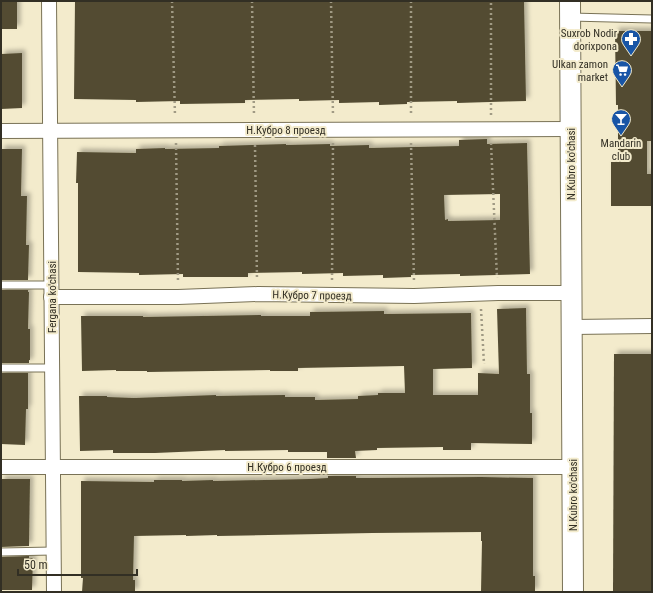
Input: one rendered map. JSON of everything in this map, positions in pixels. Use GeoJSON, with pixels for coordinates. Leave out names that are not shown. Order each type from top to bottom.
{"type":"FeatureCollection","features":[{"type":"Feature","properties":{"kind":"street","name":"Fergana ko'chasi"},"geometry":{"type":"LineString","coordinates":[[49,1],[54,592]]}},
{"type":"Feature","properties":{"kind":"street","name":"N.Kubro ko'chasi"},"geometry":{"type":"LineString","coordinates":[[570,9],[573,592]]}},
{"type":"Feature","properties":{"kind":"street","name":"Н.Кубро 8 проезд"},"geometry":{"type":"LineString","coordinates":[[1,131],[571,129]]}},
{"type":"Feature","properties":{"kind":"street","name":"Н.Кубро 7 проезд"},"geometry":{"type":"LineString","coordinates":[[51,291],[178,297],[258,294],[414,296],[498,293],[572,293]]}},
{"type":"Feature","properties":{"kind":"street"},"geometry":{"type":"LineString","coordinates":[[572,327],[652,326]]}},
{"type":"Feature","properties":{"kind":"street","name":"Н.Кубро 6 проезд"},"geometry":{"type":"LineString","coordinates":[[1,467],[572,467]]}},
{"type":"Feature","properties":{"kind":"lane"},"geometry":{"type":"LineString","coordinates":[[570,9],[652,19]]}},
{"type":"Feature","properties":{"kind":"lane"},"geometry":{"type":"LineString","coordinates":[[1,285],[51,291]]}},
{"type":"Feature","properties":{"kind":"lane"},"geometry":{"type":"LineString","coordinates":[[1,368],[52,368]]}},
{"type":"Feature","properties":{"kind":"lane"},"geometry":{"type":"LineString","coordinates":[[1,552],[53,551]]}},
{"type":"Feature","properties":{"kind":"path"},"geometry":{"type":"LineString","coordinates":[[172,1],[176,130],[178,297]]}},
{"type":"Feature","properties":{"kind":"path"},"geometry":{"type":"LineString","coordinates":[[252,1],[258,294]]}},
{"type":"Feature","properties":{"kind":"path"},"geometry":{"type":"LineString","coordinates":[[331,1],[333,130],[332,295]]}},
{"type":"Feature","properties":{"kind":"path"},"geometry":{"type":"LineString","coordinates":[[411,1],[411,130],[414,296]]}},
{"type":"Feature","properties":{"kind":"path"},"geometry":{"type":"LineString","coordinates":[[491,1],[491,129],[498,293]]}},
{"type":"Feature","properties":{"kind":"path"},"geometry":{"type":"LineString","coordinates":[[480,294],[484,364]]}},
{"type":"Feature","properties":{"kind":"building"},"geometry":{"type":"Polygon","coordinates":[[[1,1],[17,1],[17,29],[1,29],[1,1]]]}},
{"type":"Feature","properties":{"kind":"building"},"geometry":{"type":"Polygon","coordinates":[[[75,1],[524,1],[526,101],[457,103],[457,101],[407,102],[407,104],[379,105],[379,102],[339,103],[339,100],[299,101],[299,99],[245,100],[245,103],[180,104],[180,101],[136,102],[136,100],[74,99],[75,1]]]}},
{"type":"Feature","properties":{"kind":"building"},"geometry":{"type":"Polygon","coordinates":[[[615,31],[652,31],[652,141],[647,141],[647,174],[652,174],[652,206],[611,206],[611,162],[618,162],[618,105],[616,105],[615,31]]]}},
{"type":"Feature","properties":{"kind":"building"},"geometry":{"type":"Polygon","coordinates":[[[22,53],[22,108],[1,109],[1,54],[22,53]]]}},
{"type":"Feature","properties":{"kind":"building"},"geometry":{"type":"Polygon","coordinates":[[[487,139],[487,144],[527,143],[530,274],[460,276],[460,274],[411,275],[411,277],[383,278],[383,275],[343,276],[343,273],[302,274],[302,272],[248,273],[248,277],[183,277],[183,274],[139,275],[139,273],[78,272],[78,183],[76,183],[77,152],[136,153],[136,149],[219,148],[219,146],[286,144],[330,144],[330,146],[369,145],[369,148],[459,146],[459,140],[487,139]],[[500,194],[444,195],[445,220],[500,220],[500,194]]]}},
{"type":"Feature","properties":{"kind":"building"},"geometry":{"type":"Polygon","coordinates":[[[1,149],[22,149],[21,196],[27,196],[26,245],[29,245],[28,280],[1,280],[1,149]]]}},
{"type":"Feature","properties":{"kind":"building"},"geometry":{"type":"Polygon","coordinates":[[[1,290],[28,290],[29,292],[29,363],[1,363],[1,290]]]}},
{"type":"Feature","properties":{"kind":"building"},"geometry":{"type":"Polygon","coordinates":[[[526,308],[527,374],[530,374],[532,444],[471,443],[471,450],[443,450],[443,447],[377,448],[377,450],[355,451],[356,458],[327,458],[327,452],[288,452],[288,450],[225,450],[155,453],[113,453],[113,450],[80,451],[79,396],[134,398],[216,395],[285,395],[285,397],[315,397],[315,400],[358,399],[358,396],[378,395],[378,393],[405,393],[404,366],[298,368],[298,371],[82,371],[81,316],[310,316],[310,312],[384,311],[384,314],[471,313],[472,368],[433,369],[433,395],[478,395],[478,373],[499,374],[497,309],[526,308]]]}},
{"type":"Feature","properties":{"kind":"building"},"geometry":{"type":"Polygon","coordinates":[[[614,354],[652,354],[652,592],[613,592],[614,354]]]}},
{"type":"Feature","properties":{"kind":"building"},"geometry":{"type":"Polygon","coordinates":[[[1,373],[28,373],[28,409],[26,409],[25,445],[1,444],[1,373]]]}},
{"type":"Feature","properties":{"kind":"building"},"geometry":{"type":"Polygon","coordinates":[[[328,476],[356,476],[356,478],[533,478],[533,576],[535,576],[535,592],[481,592],[481,532],[134,536],[133,580],[135,580],[135,592],[82,592],[81,481],[213,481],[309,479],[328,478],[328,476]]]}},
{"type":"Feature","properties":{"kind":"building"},"geometry":{"type":"Polygon","coordinates":[[[1,479],[30,479],[29,546],[1,547],[1,479]]]}},
{"type":"Feature","properties":{"kind":"building"},"geometry":{"type":"Polygon","coordinates":[[[29,556],[29,558],[33,558],[32,590],[1,590],[1,557],[29,556]]]}},
{"type":"Feature","properties":{"kind":"place","name":"Suxrob Nodir dorixpona"},"geometry":{"type":"Point","coordinates":[631,56]}},
{"type":"Feature","properties":{"kind":"place","name":"Ulkan zamon market"},"geometry":{"type":"Point","coordinates":[622,87]}},
{"type":"Feature","properties":{"kind":"place","name":"Mandarin club"},"geometry":{"type":"Point","coordinates":[621,136]}}]}
